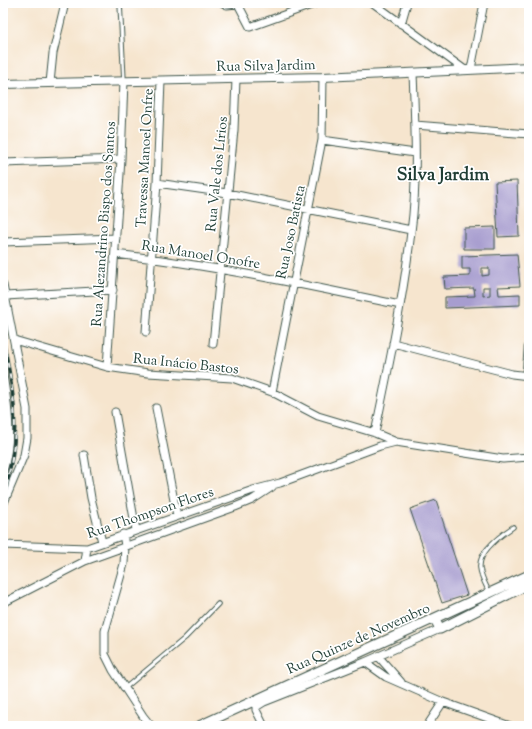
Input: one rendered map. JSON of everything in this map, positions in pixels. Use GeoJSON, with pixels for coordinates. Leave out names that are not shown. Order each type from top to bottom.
{"type":"FeatureCollection","features":[{"type":"Feature","properties":{"kind":"main road","name":"Rua Quinze de Novembro"},"geometry":{"type":"LineString","coordinates":[[440,629],[490,594],[529,575]]}},
{"type":"Feature","properties":{"kind":"main road","name":"Rua Quinze de Novembro"},"geometry":{"type":"LineString","coordinates":[[199,726],[434,619],[471,608],[529,584]]}},
{"type":"Feature","properties":{"kind":"main road"},"geometry":{"type":"LineString","coordinates":[[434,619],[440,629]]}},
{"type":"Feature","properties":{"kind":"street"},"geometry":{"type":"LineString","coordinates":[[50,83],[53,53],[65,3]]}},
{"type":"Feature","properties":{"kind":"street"},"geometry":{"type":"LineString","coordinates":[[223,3],[227,5],[238,3],[250,27],[317,3]]}},
{"type":"Feature","properties":{"kind":"street"},"geometry":{"type":"LineString","coordinates":[[372,3],[468,70],[484,3]]}},
{"type":"Feature","properties":{"kind":"street"},"geometry":{"type":"LineString","coordinates":[[401,24],[407,3]]}},
{"type":"Feature","properties":{"kind":"street","name":"Rua Silva Jardim"},"geometry":{"type":"LineString","coordinates":[[3,84],[323,77],[529,67]]}},
{"type":"Feature","properties":{"kind":"street"},"geometry":{"type":"LineString","coordinates":[[375,432],[400,306],[412,230],[415,153],[413,73]]}},
{"type":"Feature","properties":{"kind":"street","name":"Rua Joso Batista"},"geometry":{"type":"LineString","coordinates":[[272,392],[292,282],[322,140],[323,77]]}},
{"type":"Feature","properties":{"kind":"street","name":"Rua Vale dos Lírios"},"geometry":{"type":"LineString","coordinates":[[212,344],[234,130],[236,79]]}},
{"type":"Feature","properties":{"kind":"street","name":"Rua Alezandrino Bispo dos Santos"},"geometry":{"type":"LineString","coordinates":[[107,367],[121,159],[124,81]]}},
{"type":"Feature","properties":{"kind":"street","name":"Travessa Manoel Onfre"},"geometry":{"type":"LineString","coordinates":[[146,332],[161,81]]}},
{"type":"Feature","properties":{"kind":"street"},"geometry":{"type":"LineString","coordinates":[[415,125],[529,134]]}},
{"type":"Feature","properties":{"kind":"street"},"geometry":{"type":"LineString","coordinates":[[322,140],[415,153]]}},
{"type":"Feature","properties":{"kind":"street"},"geometry":{"type":"LineString","coordinates":[[3,163],[121,159]]}},
{"type":"Feature","properties":{"kind":"street"},"geometry":{"type":"LineString","coordinates":[[156,183],[227,193],[412,230]]}},
{"type":"Feature","properties":{"kind":"street"},"geometry":{"type":"LineString","coordinates":[[3,242],[116,238]]}},
{"type":"Feature","properties":{"kind":"street","name":"Rua Manoel Onofre"},"geometry":{"type":"LineString","coordinates":[[115,254],[151,258],[292,282],[400,306]]}},
{"type":"Feature","properties":{"kind":"street"},"geometry":{"type":"LineString","coordinates":[[3,285],[27,409],[27,438],[24,455],[3,506]]}},
{"type":"Feature","properties":{"kind":"street"},"geometry":{"type":"LineString","coordinates":[[5,296],[113,290]]}},
{"type":"Feature","properties":{"kind":"street"},"geometry":{"type":"LineString","coordinates":[[393,343],[527,376],[529,337]]}},
{"type":"Feature","properties":{"kind":"street","name":"Rua Inácio Bastos"},"geometry":{"type":"LineString","coordinates":[[14,340],[107,367],[148,373],[232,378],[272,392],[318,416],[375,432],[396,442]]}},
{"type":"Feature","properties":{"kind":"street"},"geometry":{"type":"LineString","coordinates":[[3,375],[8,449],[3,470]]}},
{"type":"Feature","properties":{"kind":"street"},"geometry":{"type":"LineString","coordinates":[[156,408],[180,515],[185,524]]}},
{"type":"Feature","properties":{"kind":"street"},"geometry":{"type":"LineString","coordinates":[[115,412],[136,530]]}},
{"type":"Feature","properties":{"kind":"street","name":"Rua Thompson Flores"},"geometry":{"type":"LineString","coordinates":[[3,545],[88,548],[123,534],[253,490],[280,483],[380,446],[396,442],[503,459],[529,457]]}},
{"type":"Feature","properties":{"kind":"street"},"geometry":{"type":"LineString","coordinates":[[84,455],[91,498],[102,542]]}},
{"type":"Feature","properties":{"kind":"street","name":"Rua Thompson Flores"},"geometry":{"type":"LineString","coordinates":[[3,602],[85,561],[252,500],[280,483]]}},
{"type":"Feature","properties":{"kind":"street"},"geometry":{"type":"LineString","coordinates":[[123,534],[125,546],[122,575],[107,623],[104,643],[107,660],[151,726]]}},
{"type":"Feature","properties":{"kind":"street"},"geometry":{"type":"LineString","coordinates":[[85,561],[88,548]]}},
{"type":"Feature","properties":{"kind":"street"},"geometry":{"type":"LineString","coordinates":[[264,726],[256,710],[260,705],[269,700],[365,662],[440,629]]}},
{"type":"Feature","properties":{"kind":"street"},"geometry":{"type":"LineString","coordinates":[[378,656],[401,683]]}},
{"type":"Feature","properties":{"kind":"street"},"geometry":{"type":"LineString","coordinates":[[365,662],[379,673],[443,702],[510,726]]}},
{"type":"Feature","properties":{"kind":"street"},"geometry":{"type":"LineString","coordinates":[[428,726],[443,702]]}},
{"type":"Feature","properties":{"kind":"street"},"geometry":{"type":"LineString","coordinates":[[142,726],[143,716]]}},
{"type":"Feature","properties":{"kind":"lane"},"geometry":{"type":"LineString","coordinates":[[120,3],[124,81]]}},
{"type":"Feature","properties":{"kind":"lane"},"geometry":{"type":"LineString","coordinates":[[490,594],[480,569],[481,560],[491,546],[513,527]]}},
{"type":"Feature","properties":{"kind":"lane"},"geometry":{"type":"LineString","coordinates":[[125,688],[185,638],[218,604]]}},
{"type":"Feature","properties":{"kind":"building"},"geometry":{"type":"Polygon","coordinates":[[[517,181],[519,236],[498,237],[495,182],[517,181]]]}},
{"type":"Feature","properties":{"kind":"building"},"geometry":{"type":"Polygon","coordinates":[[[495,227],[495,249],[464,249],[464,228],[495,227]]]}},
{"type":"Feature","properties":{"kind":"building"},"geometry":{"type":"Polygon","coordinates":[[[517,254],[520,286],[498,287],[499,295],[520,294],[520,305],[445,308],[445,297],[475,296],[474,288],[445,289],[444,277],[470,276],[470,269],[462,269],[462,256],[517,254]],[[482,268],[482,276],[489,275],[489,268],[482,268]],[[483,287],[483,296],[490,295],[490,287],[483,287]]]}},
{"type":"Feature","properties":{"kind":"building"},"geometry":{"type":"Polygon","coordinates":[[[436,500],[467,595],[442,603],[410,509],[436,500]]]}},
{"type":"Feature","properties":{"kind":"railway"},"geometry":{"type":"LineString","coordinates":[[3,338],[12,389],[15,422],[13,455],[3,496]]}},
{"type":"Feature","properties":{"kind":"district","name":"Silva Jardim"},"geometry":{"type":"Point","coordinates":[443,174]}}]}
